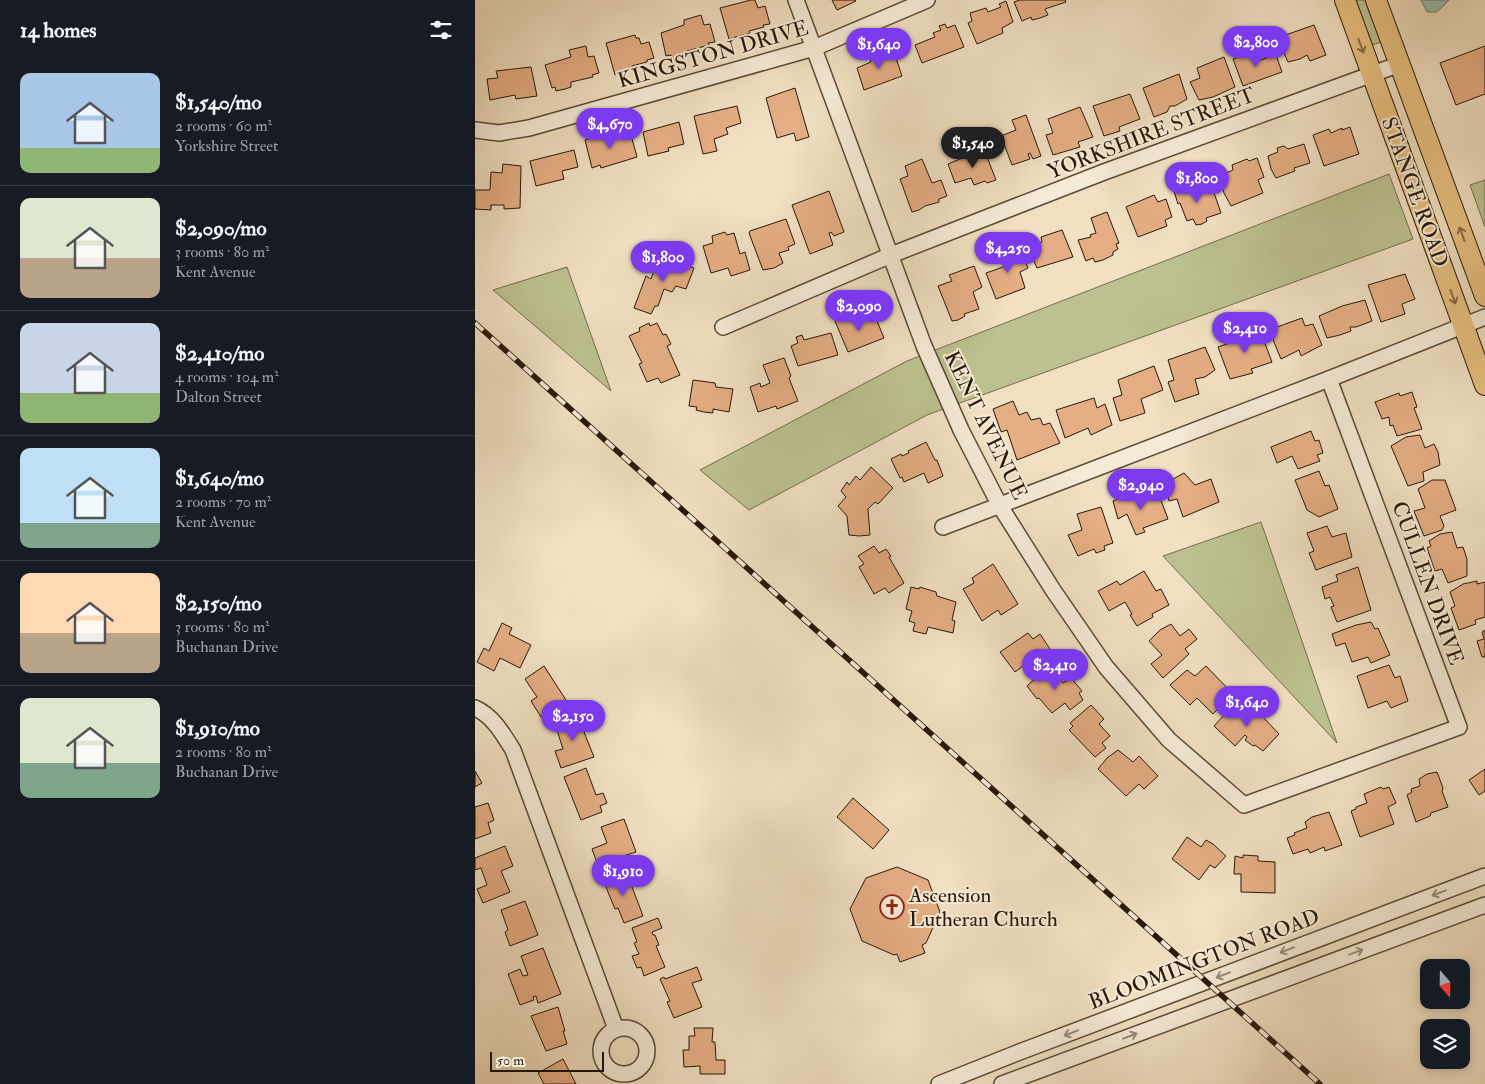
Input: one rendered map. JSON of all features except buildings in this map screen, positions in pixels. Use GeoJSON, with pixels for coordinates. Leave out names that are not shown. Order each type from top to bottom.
{"type":"FeatureCollection","features":[{"type":"Feature","properties":{"kind":"main road","name":"STANGE ROAD"},"geometry":{"type":"LineString","coordinates":[[1345,0],[1485,385]]}},
{"type":"Feature","properties":{"kind":"main road","name":"STANGE ROAD"},"geometry":{"type":"LineString","coordinates":[[1377,0],[1485,296]]}},
{"type":"Feature","properties":{"kind":"street","name":"KENT AVENUE"},"geometry":{"type":"LineString","coordinates":[[796,0],[924,346],[961,430],[1000,506],[1053,590],[1106,668],[1169,740],[1244,805]]}},
{"type":"Feature","properties":{"kind":"street","name":"KINGSTON DRIVE"},"geometry":{"type":"LineString","coordinates":[[475,130],[499,133],[529,128],[814,48],[927,0]]}},
{"type":"Feature","properties":{"kind":"street","name":"YORKSHIRE STREET"},"geometry":{"type":"LineString","coordinates":[[723,327],[891,255],[1104,172],[1400,64]]}},
{"type":"Feature","properties":{"kind":"street"},"geometry":{"type":"LineString","coordinates":[[943,527],[1485,317]]}},
{"type":"Feature","properties":{"kind":"street","name":"CULLEN DRIVE"},"geometry":{"type":"LineString","coordinates":[[1244,805],[1459,727],[1329,379]]}},
{"type":"Feature","properties":{"kind":"street"},"geometry":{"type":"LineString","coordinates":[[475,708],[481,710],[499,727],[513,750],[616,1029]]}},
{"type":"Feature","properties":{"kind":"street","name":"BLOOMINGTON ROAD"},"geometry":{"type":"LineString","coordinates":[[939,1084],[1485,876]]}},
{"type":"Feature","properties":{"kind":"street"},"geometry":{"type":"LineString","coordinates":[[1002,1084],[1027,1080],[1485,905]]}},
{"type":"Feature","properties":{"kind":"street"},"geometry":{"type":"LineString","coordinates":[[1017,1053],[1027,1080]]}},
{"type":"Feature","properties":{"kind":"green space"},"geometry":{"type":"Polygon","coordinates":[[[1355,0],[1366,0],[1381,42],[1372,45],[1355,0]]]}},
{"type":"Feature","properties":{"kind":"green space"},"geometry":{"type":"Polygon","coordinates":[[[1389,174],[1413,239],[927,415],[749,510],[700,470],[907,361],[1389,174]]]}},
{"type":"Feature","properties":{"kind":"green space"},"geometry":{"type":"Polygon","coordinates":[[[1485,180],[1485,227],[1470,185],[1485,180]]]}},
{"type":"Feature","properties":{"kind":"green space"},"geometry":{"type":"Polygon","coordinates":[[[567,267],[611,391],[493,290],[567,267]]]}},
{"type":"Feature","properties":{"kind":"green space"},"geometry":{"type":"Polygon","coordinates":[[[1261,522],[1337,743],[1163,556],[1261,522]]]}},
{"type":"Feature","properties":{"kind":"water"},"geometry":{"type":"Polygon","coordinates":[[[1421,0],[1449,0],[1437,12],[1427,12],[1421,0]]]}},
{"type":"Feature","properties":{"kind":"railway"},"geometry":{"type":"LineString","coordinates":[[475,323],[1320,1084]]}},
{"type":"Feature","properties":{"kind":"place","name":"Ascension Lutheran Church"},"geometry":{"type":"Point","coordinates":[892,907]}}]}
